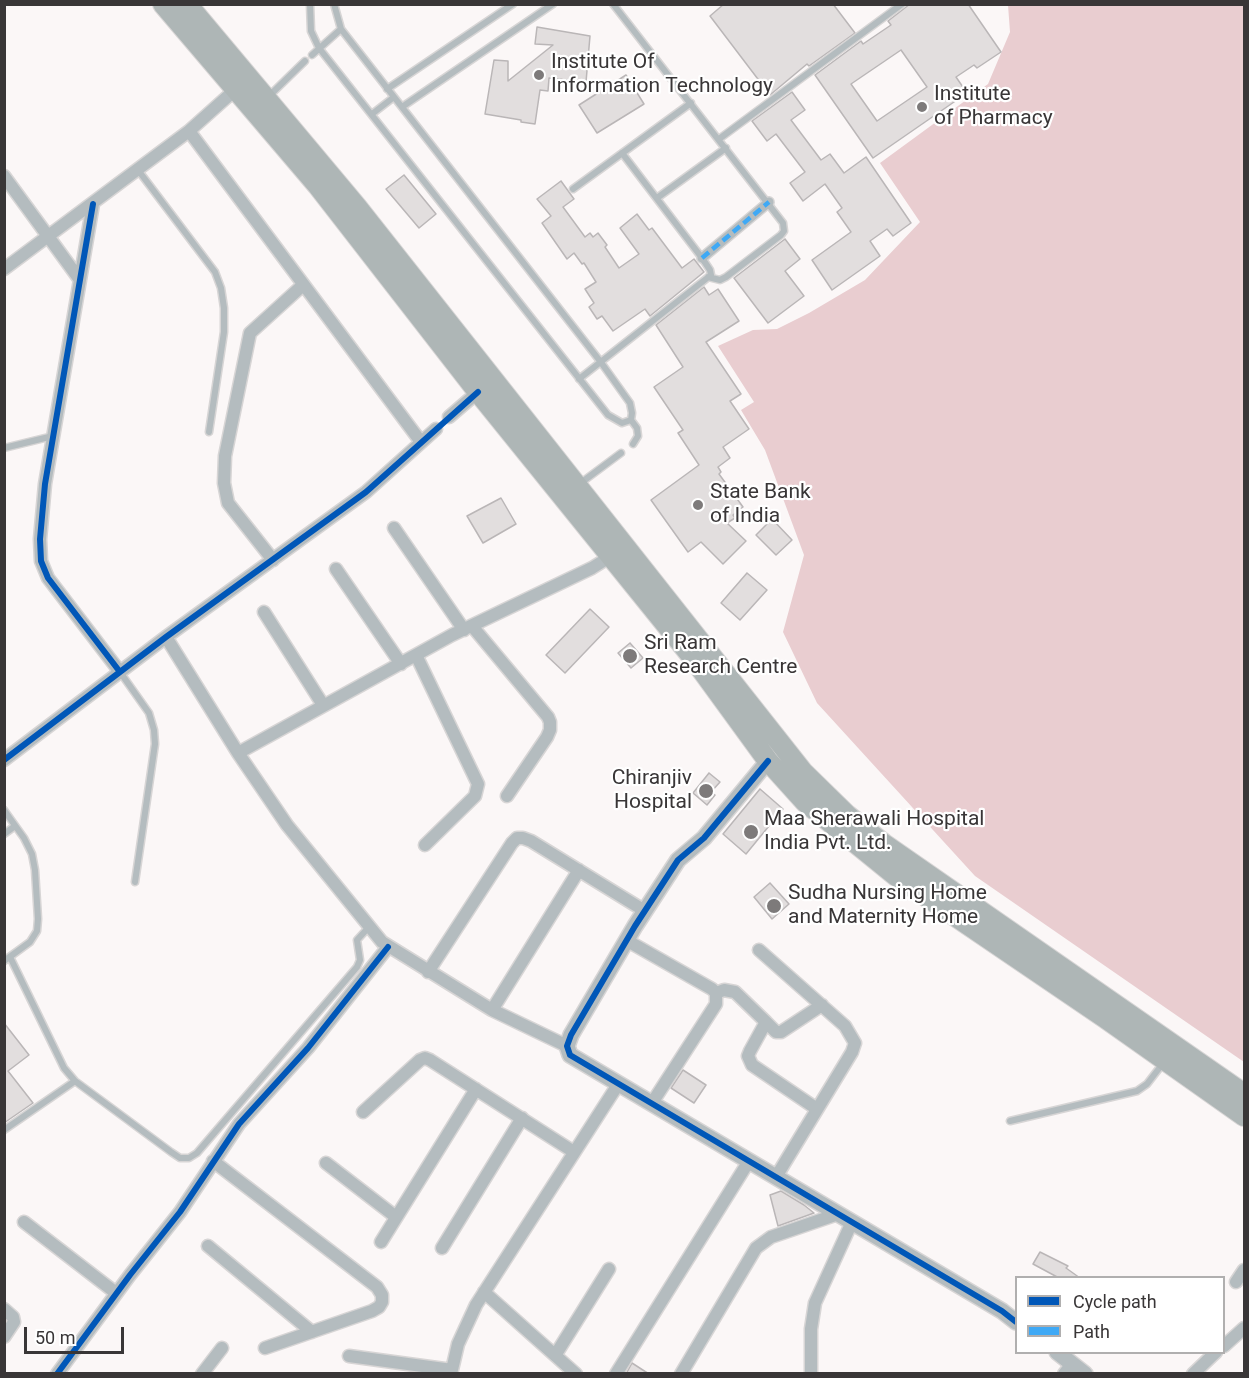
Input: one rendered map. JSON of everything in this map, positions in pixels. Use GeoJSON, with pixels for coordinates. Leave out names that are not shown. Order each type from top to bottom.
{"type":"FeatureCollection","features":[{"type":"Feature","properties":{"kind":"main road"},"geometry":{"type":"LineString","coordinates":[[163,4],[236,88],[261,104],[357,207],[578,486],[618,551],[693,658],[768,761],[805,802],[896,876],[1245,1116]]}},
{"type":"Feature","properties":{"kind":"main road"},"geometry":{"type":"LineString","coordinates":[[188,4],[318,186],[478,392],[618,551],[803,772],[847,815],[893,851],[1245,1094]]}},
{"type":"Feature","properties":{"kind":"street"},"geometry":{"type":"LineString","coordinates":[[4,268],[189,131],[236,88]]}},
{"type":"Feature","properties":{"kind":"street"},"geometry":{"type":"LineString","coordinates":[[189,131],[421,442]]}},
{"type":"Feature","properties":{"kind":"street"},"geometry":{"type":"LineString","coordinates":[[4,176],[80,280]]}},
{"type":"Feature","properties":{"kind":"street"},"geometry":{"type":"LineString","coordinates":[[702,258],[769,202]]}},
{"type":"Feature","properties":{"kind":"street"},"geometry":{"type":"LineString","coordinates":[[93,204],[45,484],[39,539],[41,561],[48,578],[120,672]]}},
{"type":"Feature","properties":{"kind":"street"},"geometry":{"type":"LineString","coordinates":[[273,560],[228,503],[224,483],[225,456],[250,333],[303,285]]}},
{"type":"Feature","properties":{"kind":"street"},"geometry":{"type":"LineString","coordinates":[[449,417],[478,392]]}},
{"type":"Feature","properties":{"kind":"street"},"geometry":{"type":"LineString","coordinates":[[4,760],[166,637],[366,492],[436,429]]}},
{"type":"Feature","properties":{"kind":"street"},"geometry":{"type":"LineString","coordinates":[[394,528],[468,628],[548,717],[550,730],[547,737],[507,796]]}},
{"type":"Feature","properties":{"kind":"street"},"geometry":{"type":"LineString","coordinates":[[238,753],[468,628],[592,568],[618,551]]}},
{"type":"Feature","properties":{"kind":"street"},"geometry":{"type":"LineString","coordinates":[[336,570],[401,664]]}},
{"type":"Feature","properties":{"kind":"street"},"geometry":{"type":"LineString","coordinates":[[264,612],[323,705]]}},
{"type":"Feature","properties":{"kind":"street"},"geometry":{"type":"LineString","coordinates":[[166,637],[238,753],[287,825],[382,942],[492,1010],[567,1046]]}},
{"type":"Feature","properties":{"kind":"street"},"geometry":{"type":"LineString","coordinates":[[416,656],[478,784],[475,796],[426,845]]}},
{"type":"Feature","properties":{"kind":"street"},"geometry":{"type":"LineString","coordinates":[[768,761],[704,838],[678,860],[626,940],[571,1035],[567,1046],[570,1055],[1015,1321]]}},
{"type":"Feature","properties":{"kind":"street"},"geometry":{"type":"LineString","coordinates":[[428,972],[517,838],[531,841],[645,911]]}},
{"type":"Feature","properties":{"kind":"street"},"geometry":{"type":"LineString","coordinates":[[492,1010],[579,870]]}},
{"type":"Feature","properties":{"kind":"street"},"geometry":{"type":"LineString","coordinates":[[626,940],[716,993],[716,1004],[652,1103]]}},
{"type":"Feature","properties":{"kind":"street"},"geometry":{"type":"LineString","coordinates":[[57,1374],[116,1293],[180,1212],[239,1124],[308,1048],[388,947]]}},
{"type":"Feature","properties":{"kind":"street"},"geometry":{"type":"LineString","coordinates":[[759,951],[845,1026],[855,1042],[852,1052],[776,1177]]}},
{"type":"Feature","properties":{"kind":"street"},"geometry":{"type":"LineString","coordinates":[[716,993],[724,990],[735,992],[776,1032],[781,1032],[822,1005]]}},
{"type":"Feature","properties":{"kind":"street"},"geometry":{"type":"LineString","coordinates":[[766,1022],[750,1051],[749,1061],[818,1109]]}},
{"type":"Feature","properties":{"kind":"street"},"geometry":{"type":"LineString","coordinates":[[363,1112],[425,1058],[574,1152]]}},
{"type":"Feature","properties":{"kind":"street"},"geometry":{"type":"LineString","coordinates":[[348,1356],[451,1372],[466,1324],[484,1292],[619,1083]]}},
{"type":"Feature","properties":{"kind":"street"},"geometry":{"type":"LineString","coordinates":[[381,1242],[476,1089]]}},
{"type":"Feature","properties":{"kind":"street"},"geometry":{"type":"LineString","coordinates":[[442,1248],[522,1118]]}},
{"type":"Feature","properties":{"kind":"street"},"geometry":{"type":"LineString","coordinates":[[213,1161],[377,1287],[382,1294],[382,1302],[372,1311],[265,1348]]}},
{"type":"Feature","properties":{"kind":"street"},"geometry":{"type":"LineString","coordinates":[[615,1374],[749,1161]]}},
{"type":"Feature","properties":{"kind":"street"},"geometry":{"type":"LineString","coordinates":[[326,1163],[396,1217]]}},
{"type":"Feature","properties":{"kind":"street"},"geometry":{"type":"LineString","coordinates":[[681,1374],[756,1248],[771,1237],[838,1214]]}},
{"type":"Feature","properties":{"kind":"street"},"geometry":{"type":"LineString","coordinates":[[24,1221],[116,1293]]}},
{"type":"Feature","properties":{"kind":"street"},"geometry":{"type":"LineString","coordinates":[[811,1374],[811,1329],[816,1303],[852,1222]]}},
{"type":"Feature","properties":{"kind":"street"},"geometry":{"type":"LineString","coordinates":[[208,1246],[312,1332]]}},
{"type":"Feature","properties":{"kind":"street"},"geometry":{"type":"LineString","coordinates":[[556,1354],[609,1269]]}},
{"type":"Feature","properties":{"kind":"street"},"geometry":{"type":"LineString","coordinates":[[1236,1282],[1245,1270]]}},
{"type":"Feature","properties":{"kind":"street"},"geometry":{"type":"LineString","coordinates":[[484,1292],[576,1374]]}},
{"type":"Feature","properties":{"kind":"street"},"geometry":{"type":"LineString","coordinates":[[4,1309],[13,1317],[14,1322],[4,1337]]}},
{"type":"Feature","properties":{"kind":"street"},"geometry":{"type":"LineString","coordinates":[[1225,1345],[1245,1328]]}},
{"type":"Feature","properties":{"kind":"street"},"geometry":{"type":"LineString","coordinates":[[202,1374],[222,1348]]}},
{"type":"Feature","properties":{"kind":"street"},"geometry":{"type":"LineString","coordinates":[[1058,1354],[1074,1370]]}},
{"type":"Feature","properties":{"kind":"street"},"geometry":{"type":"LineString","coordinates":[[1193,1374],[1215,1354]]}},
{"type":"Feature","properties":{"kind":"lane"},"geometry":{"type":"LineString","coordinates":[[310,4],[311,31],[319,48],[579,378],[614,419],[622,423],[631,420]]}},
{"type":"Feature","properties":{"kind":"lane"},"geometry":{"type":"LineString","coordinates":[[334,4],[341,29],[600,361],[630,403],[631,420],[637,428],[638,436],[633,444]]}},
{"type":"Feature","properties":{"kind":"lane"},"geometry":{"type":"LineString","coordinates":[[387,89],[513,4]]}},
{"type":"Feature","properties":{"kind":"lane"},"geometry":{"type":"LineString","coordinates":[[402,107],[553,4]]}},
{"type":"Feature","properties":{"kind":"lane"},"geometry":{"type":"LineString","coordinates":[[614,4],[783,223],[784,231],[781,235],[720,280],[708,277]]}},
{"type":"Feature","properties":{"kind":"lane"},"geometry":{"type":"LineString","coordinates":[[718,139],[902,4]]}},
{"type":"Feature","properties":{"kind":"lane"},"geometry":{"type":"LineString","coordinates":[[312,55],[341,29]]}},
{"type":"Feature","properties":{"kind":"lane"},"geometry":{"type":"LineString","coordinates":[[261,104],[305,62]]}},
{"type":"Feature","properties":{"kind":"lane"},"geometry":{"type":"LineString","coordinates":[[372,114],[394,98]]}},
{"type":"Feature","properties":{"kind":"lane"},"geometry":{"type":"LineString","coordinates":[[573,189],[691,103]]}},
{"type":"Feature","properties":{"kind":"lane"},"geometry":{"type":"LineString","coordinates":[[657,198],[726,148]]}},
{"type":"Feature","properties":{"kind":"lane"},"geometry":{"type":"LineString","coordinates":[[579,378],[711,275],[702,258],[622,153]]}},
{"type":"Feature","properties":{"kind":"lane"},"geometry":{"type":"LineString","coordinates":[[138,170],[215,272],[221,288],[224,332],[209,432]]}},
{"type":"Feature","properties":{"kind":"lane"},"geometry":{"type":"LineString","coordinates":[[4,448],[53,436]]}},
{"type":"Feature","properties":{"kind":"lane"},"geometry":{"type":"LineString","coordinates":[[578,486],[621,453]]}},
{"type":"Feature","properties":{"kind":"lane"},"geometry":{"type":"LineString","coordinates":[[120,672],[149,712],[155,744],[135,882]]}},
{"type":"Feature","properties":{"kind":"lane"},"geometry":{"type":"LineString","coordinates":[[4,810],[32,854],[38,919],[37,931],[30,942],[7,959],[64,1068],[75,1081],[180,1158],[189,1158],[197,1153],[357,967],[360,960],[357,940],[369,927]]}},
{"type":"Feature","properties":{"kind":"lane"},"geometry":{"type":"LineString","coordinates":[[4,834],[15,826]]}},
{"type":"Feature","properties":{"kind":"lane"},"geometry":{"type":"LineString","coordinates":[[1010,1121],[1137,1091],[1147,1084],[1166,1060]]}},
{"type":"Feature","properties":{"kind":"lane"},"geometry":{"type":"LineString","coordinates":[[4,1130],[75,1081]]}},
{"type":"Feature","properties":{"kind":"shaded area"},"geometry":{"type":"Polygon","coordinates":[[[1008,5],[1244,5],[1244,1062],[975,876],[817,703],[783,632],[804,555],[765,450],[741,410],[754,402],[718,346],[753,330],[777,329],[865,280],[920,222],[880,163],[988,84],[1010,32],[1008,5]]]}},
{"type":"Feature","properties":{"kind":"building"},"geometry":{"type":"Polygon","coordinates":[[[724,4],[833,4],[855,33],[809,66],[807,64],[770,95],[710,16],[724,4]]]}},
{"type":"Feature","properties":{"kind":"building"},"geometry":{"type":"Polygon","coordinates":[[[910,4],[968,4],[1001,52],[977,68],[974,65],[956,77],[967,93],[873,158],[815,75],[861,41],[863,44],[891,25],[888,21],[910,4]],[[901,50],[851,84],[877,121],[927,87],[901,50]]]}},
{"type":"Feature","properties":{"kind":"building","name":"Institute Of Information Technology"},"geometry":{"type":"Polygon","coordinates":[[[537,27],[590,36],[586,82],[549,78],[548,91],[540,90],[535,124],[485,114],[494,60],[508,61],[508,81],[553,45],[535,44],[537,27]]]}},
{"type":"Feature","properties":{"kind":"building"},"geometry":{"type":"Polygon","coordinates":[[[626,75],[644,104],[597,133],[579,105],[626,75]]]}},
{"type":"Feature","properties":{"kind":"building"},"geometry":{"type":"Polygon","coordinates":[[[792,92],[805,110],[791,120],[821,160],[830,154],[844,173],[866,157],[911,223],[893,236],[887,229],[870,241],[880,256],[832,290],[812,260],[851,232],[837,212],[842,208],[825,184],[803,201],[790,183],[805,172],[776,134],[767,141],[752,121],[792,92]]]}},
{"type":"Feature","properties":{"kind":"building"},"geometry":{"type":"Polygon","coordinates":[[[404,175],[436,214],[419,228],[386,189],[404,175]]]}},
{"type":"Feature","properties":{"kind":"building"},"geometry":{"type":"Polygon","coordinates":[[[561,181],[574,199],[563,207],[585,237],[590,233],[593,237],[598,233],[619,268],[639,254],[620,228],[637,214],[649,230],[652,228],[682,268],[694,259],[704,272],[650,316],[645,309],[613,331],[602,316],[597,319],[589,307],[594,303],[585,289],[596,282],[584,263],[582,264],[574,253],[567,259],[542,223],[551,216],[537,199],[561,181]]]}},
{"type":"Feature","properties":{"kind":"building"},"geometry":{"type":"Polygon","coordinates":[[[785,239],[800,259],[785,271],[804,296],[768,323],[734,278],[785,239]]]}},
{"type":"Feature","properties":{"kind":"building"},"geometry":{"type":"Polygon","coordinates":[[[704,287],[709,295],[718,289],[739,321],[706,342],[741,394],[730,401],[749,429],[723,447],[730,458],[718,467],[721,472],[719,474],[743,507],[733,515],[735,518],[727,523],[746,541],[723,564],[701,542],[688,552],[651,500],[699,465],[678,433],[683,430],[654,387],[683,367],[656,325],[704,287]]]}},
{"type":"Feature","properties":{"kind":"building"},"geometry":{"type":"Polygon","coordinates":[[[501,498],[516,524],[483,543],[467,516],[501,498]]]}},
{"type":"Feature","properties":{"kind":"building"},"geometry":{"type":"Polygon","coordinates":[[[772,519],[792,540],[776,555],[756,535],[772,519]]]}},
{"type":"Feature","properties":{"kind":"building"},"geometry":{"type":"Polygon","coordinates":[[[747,573],[767,590],[740,620],[721,603],[747,573]]]}},
{"type":"Feature","properties":{"kind":"building"},"geometry":{"type":"Polygon","coordinates":[[[590,609],[609,627],[565,673],[546,655],[590,609]]]}},
{"type":"Feature","properties":{"kind":"building"},"geometry":{"type":"Polygon","coordinates":[[[630,643],[643,658],[631,668],[618,653],[630,643]]]}},
{"type":"Feature","properties":{"kind":"building"},"geometry":{"type":"Polygon","coordinates":[[[709,773],[720,782],[711,792],[715,795],[707,805],[693,793],[709,773]]]}},
{"type":"Feature","properties":{"kind":"building"},"geometry":{"type":"Polygon","coordinates":[[[760,789],[783,809],[746,854],[723,834],[760,789]]]}},
{"type":"Feature","properties":{"kind":"building"},"geometry":{"type":"Polygon","coordinates":[[[770,883],[789,904],[772,919],[754,897],[770,883]]]}},
{"type":"Feature","properties":{"kind":"building"},"geometry":{"type":"Polygon","coordinates":[[[4,1023],[29,1055],[8,1071],[33,1103],[4,1123],[4,1023]]]}},
{"type":"Feature","properties":{"kind":"building"},"geometry":{"type":"Polygon","coordinates":[[[683,1070],[706,1085],[694,1103],[671,1088],[683,1070]]]}},
{"type":"Feature","properties":{"kind":"building"},"geometry":{"type":"Polygon","coordinates":[[[781,1191],[814,1213],[778,1226],[770,1195],[781,1191]]]}},
{"type":"Feature","properties":{"kind":"building"},"geometry":{"type":"Polygon","coordinates":[[[1040,1252],[1068,1266],[1066,1268],[1077,1276],[1055,1276],[1033,1264],[1040,1252]]]}},
{"type":"Feature","properties":{"kind":"building"},"geometry":{"type":"Polygon","coordinates":[[[632,1363],[649,1374],[626,1374],[632,1363]]]}},
{"type":"Feature","properties":{"kind":"marked path"},"geometry":{"type":"LineString","coordinates":[[702,258],[769,202]]}},
{"type":"Feature","properties":{"kind":"cycle path"},"geometry":{"type":"LineString","coordinates":[[93,204],[45,484],[40,539],[41,561],[48,578],[120,672]]}},
{"type":"Feature","properties":{"kind":"cycle path"},"geometry":{"type":"LineString","coordinates":[[4,760],[166,637],[366,492],[478,392]]}},
{"type":"Feature","properties":{"kind":"cycle path"},"geometry":{"type":"LineString","coordinates":[[768,761],[704,838],[678,860],[635,926],[571,1035],[567,1046],[570,1055],[1002,1311],[1015,1321]]}},
{"type":"Feature","properties":{"kind":"cycle path"},"geometry":{"type":"LineString","coordinates":[[57,1374],[180,1212],[239,1124],[308,1048],[388,947]]}},
{"type":"Feature","properties":{"kind":"place","name":"Institute Of Information Technology"},"geometry":{"type":"Point","coordinates":[539,75]}},
{"type":"Feature","properties":{"kind":"place","name":"Institute of Pharmacy"},"geometry":{"type":"Point","coordinates":[922,107]}},
{"type":"Feature","properties":{"kind":"place","name":"State Bank of India"},"geometry":{"type":"Point","coordinates":[698,505]}},
{"type":"Feature","properties":{"kind":"place","name":"Sri Ram Research Centre"},"geometry":{"type":"Point","coordinates":[630,656]}},
{"type":"Feature","properties":{"kind":"place","name":"Chiranjiv Hospital"},"geometry":{"type":"Point","coordinates":[706,791]}},
{"type":"Feature","properties":{"kind":"place","name":"Maa Sherawali Hospital India Pvt. Ltd."},"geometry":{"type":"Point","coordinates":[751,832]}},
{"type":"Feature","properties":{"kind":"place","name":"Sudha Nursing Home and Maternity Home"},"geometry":{"type":"Point","coordinates":[774,906]}}]}
